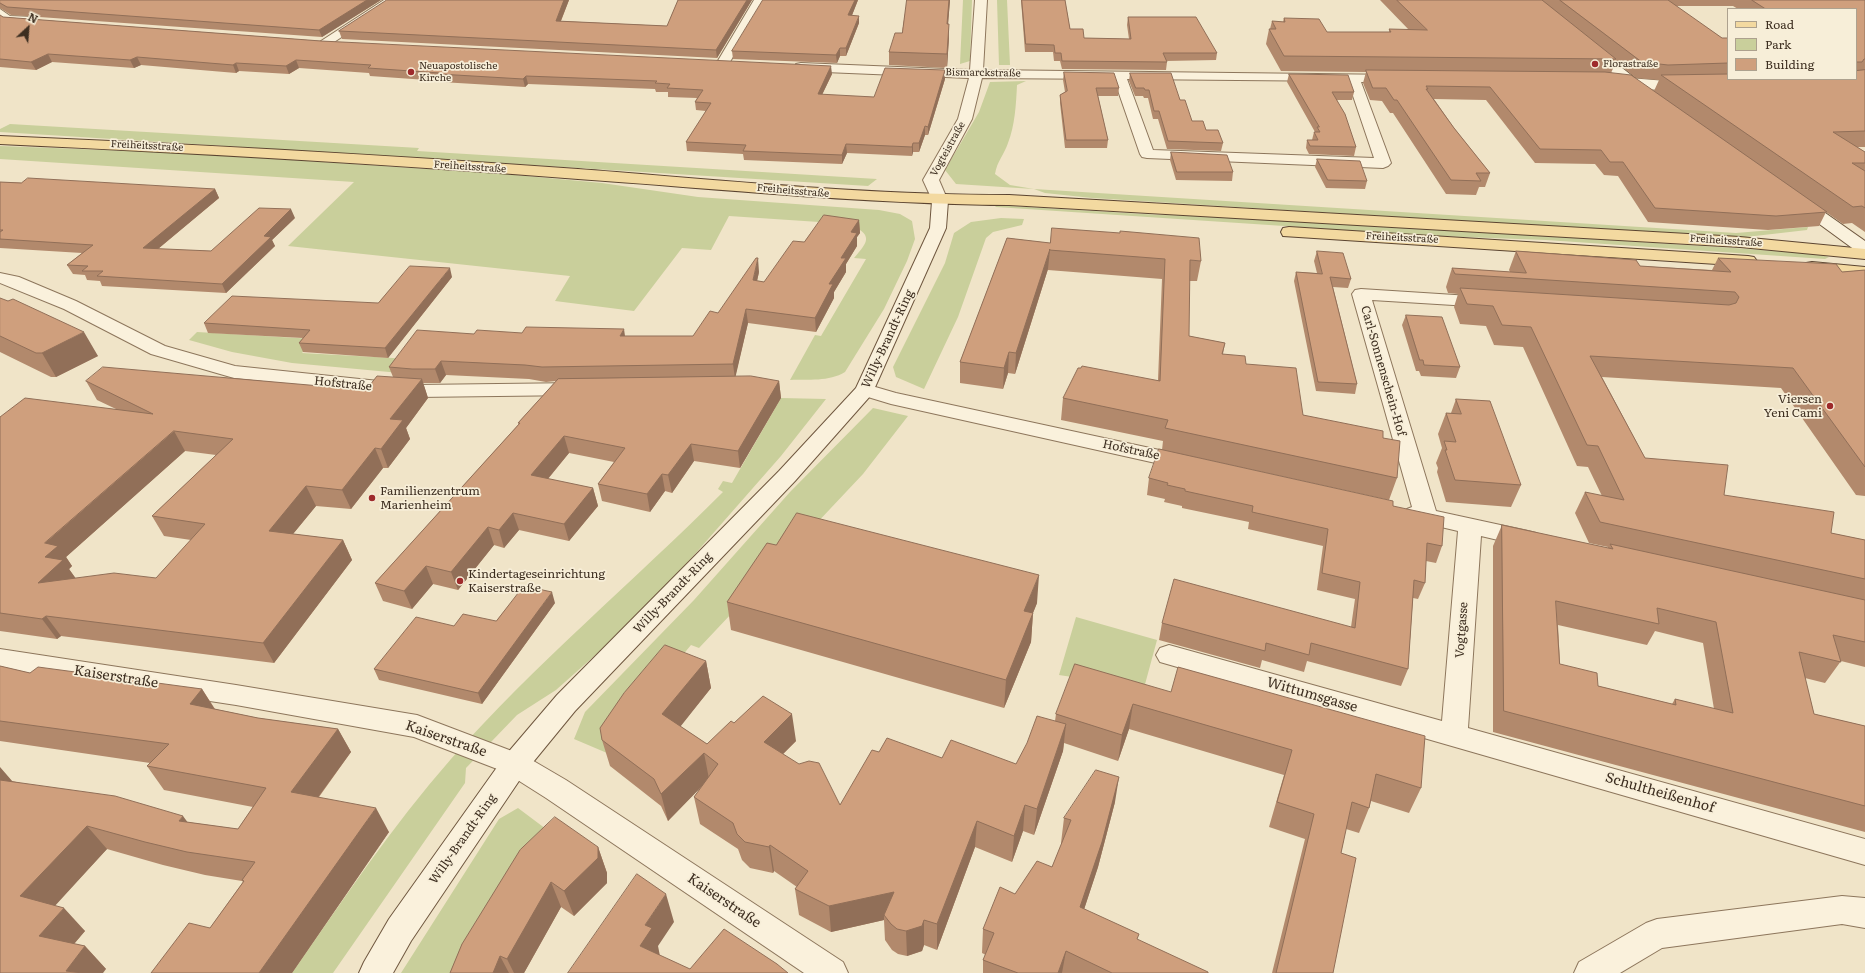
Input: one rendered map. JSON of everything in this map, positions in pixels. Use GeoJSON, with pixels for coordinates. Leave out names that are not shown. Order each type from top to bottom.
{"type":"FeatureCollection","features":[{"type":"Feature","properties":{"kind":"main road","name":"Freiheitsstraße"},"geometry":{"type":"LineString","coordinates":[[0,140],[155,146],[561,173],[940,201],[1016,201],[1740,242],[1865,254]]}},
{"type":"Feature","properties":{"kind":"main road","name":"Freiheitsstraße"},"geometry":{"type":"LineString","coordinates":[[940,201],[994,214],[1245,229]]}},
{"type":"Feature","properties":{"kind":"main road","name":"Freiheitsstraße"},"geometry":{"type":"LineString","coordinates":[[1277,231],[1760,262]]}},
{"type":"Feature","properties":{"kind":"main road"},"geometry":{"type":"LineString","coordinates":[[1798,266],[1865,272]]}},
{"type":"Feature","properties":{"kind":"street"},"geometry":{"type":"LineString","coordinates":[[324,43],[392,0]]}},
{"type":"Feature","properties":{"kind":"street"},"geometry":{"type":"LineString","coordinates":[[722,64],[760,0]]}},
{"type":"Feature","properties":{"kind":"street","name":"Vogteistraße"},"geometry":{"type":"LineString","coordinates":[[940,201],[931,180],[965,119],[976,74],[981,0]]}},
{"type":"Feature","properties":{"kind":"street"},"geometry":{"type":"LineString","coordinates":[[2,18],[46,22]]}},
{"type":"Feature","properties":{"kind":"street"},"geometry":{"type":"LineString","coordinates":[[308,42],[348,44]]}},
{"type":"Feature","properties":{"kind":"street"},"geometry":{"type":"LineString","coordinates":[[1582,42],[1633,84],[1659,102]]}},
{"type":"Feature","properties":{"kind":"street"},"geometry":{"type":"LineString","coordinates":[[706,63],[738,65]]}},
{"type":"Feature","properties":{"kind":"street","name":"Bismarckstraße"},"geometry":{"type":"LineString","coordinates":[[785,66],[976,74],[1408,78]]}},
{"type":"Feature","properties":{"kind":"street"},"geometry":{"type":"LineString","coordinates":[[1119,75],[1147,154],[1383,163],[1353,78]]}},
{"type":"Feature","properties":{"kind":"street"},"geometry":{"type":"LineString","coordinates":[[1606,79],[1633,84],[1662,86],[1701,85]]}},
{"type":"Feature","properties":{"kind":"street"},"geometry":{"type":"LineString","coordinates":[[1786,193],[1843,235],[1865,249]]}},
{"type":"Feature","properties":{"kind":"street","name":"Willy-Brandt-Ring"},"geometry":{"type":"LineString","coordinates":[[375,973],[400,930],[515,764],[566,703],[787,476],[865,390],[938,228],[940,201]]}},
{"type":"Feature","properties":{"kind":"street"},"geometry":{"type":"LineString","coordinates":[[1832,250],[1843,235]]}},
{"type":"Feature","properties":{"kind":"street","name":"Hofstraße"},"geometry":{"type":"LineString","coordinates":[[0,278],[13,281],[70,305],[158,350],[234,372],[417,391],[597,388]]}},
{"type":"Feature","properties":{"kind":"street","name":"Carl-Sonnenschein-Hof"},"geometry":{"type":"LineString","coordinates":[[1426,516],[1361,294],[1504,303]]}},
{"type":"Feature","properties":{"kind":"street","name":"Hofstraße"},"geometry":{"type":"LineString","coordinates":[[865,390],[891,398],[1204,466]]}},
{"type":"Feature","properties":{"kind":"street"},"geometry":{"type":"LineString","coordinates":[[1395,509],[1547,543]]}},
{"type":"Feature","properties":{"kind":"street","name":"Vogtgasse"},"geometry":{"type":"LineString","coordinates":[[1454,735],[1470,526]]}},
{"type":"Feature","properties":{"kind":"street","name":"Wittumsgasse"},"geometry":{"type":"LineString","coordinates":[[1169,655],[1454,735]]}},
{"type":"Feature","properties":{"kind":"street","name":"Kaiserstraße"},"geometry":{"type":"LineString","coordinates":[[0,659],[236,695],[417,726],[515,764],[556,789],[832,973]]}},
{"type":"Feature","properties":{"kind":"street","name":"Schultheißenhof"},"geometry":{"type":"LineString","coordinates":[[1454,735],[1865,852]]}},
{"type":"Feature","properties":{"kind":"street"},"geometry":{"type":"LineString","coordinates":[[1590,973],[1657,934],[1842,910],[1865,913]]}},
{"type":"Feature","properties":{"kind":"green space"},"geometry":{"type":"Polygon","coordinates":[[[963,0],[972,0],[970,61],[960,64],[963,0]]]}},
{"type":"Feature","properties":{"kind":"green space"},"geometry":{"type":"Polygon","coordinates":[[[997,0],[1007,0],[1010,65],[999,65],[997,0]]]}},
{"type":"Feature","properties":{"kind":"green space"},"geometry":{"type":"Polygon","coordinates":[[[1026,81],[1017,85],[1014,122],[1006,147],[997,165],[995,174],[1010,185],[1034,189],[956,184],[945,170],[979,112],[990,82],[1026,81]]]}},
{"type":"Feature","properties":{"kind":"green space"},"geometry":{"type":"Polygon","coordinates":[[[10,124],[419,148],[417,151],[877,179],[868,186],[0,132],[0,129],[10,124]]]}},
{"type":"Feature","properties":{"kind":"green space"},"geometry":{"type":"Polygon","coordinates":[[[0,146],[186,153],[504,174],[602,183],[698,197],[879,210],[900,214],[912,221],[915,239],[907,261],[884,309],[845,372],[825,379],[790,380],[815,335],[821,336],[866,259],[854,258],[863,247],[866,239],[862,232],[849,224],[729,216],[711,250],[682,248],[634,311],[555,301],[570,276],[288,246],[354,182],[0,159],[0,146]]]}},
{"type":"Feature","properties":{"kind":"green space"},"geometry":{"type":"Polygon","coordinates":[[[1034,189],[1736,233],[1808,227],[1807,230],[1746,237],[1718,237],[1092,198],[1045,193],[1034,189]]]}},
{"type":"Feature","properties":{"kind":"green space"},"geometry":{"type":"Polygon","coordinates":[[[994,205],[1160,215],[1232,216],[1734,248],[1816,254],[1829,257],[1825,259],[1546,240],[1436,236],[996,207],[994,205]]]}},
{"type":"Feature","properties":{"kind":"green space"},"geometry":{"type":"Polygon","coordinates":[[[1001,218],[1024,219],[1022,225],[993,232],[986,238],[958,317],[924,389],[896,377],[893,367],[945,263],[954,233],[971,222],[1001,218]]]}},
{"type":"Feature","properties":{"kind":"green space"},"geometry":{"type":"Polygon","coordinates":[[[197,332],[314,339],[302,353],[411,359],[400,373],[292,363],[232,352],[189,340],[197,332]]]}},
{"type":"Feature","properties":{"kind":"green space"},"geometry":{"type":"Polygon","coordinates":[[[781,398],[826,399],[781,456],[695,554],[629,625],[556,690],[517,715],[466,768],[465,783],[333,973],[292,973],[388,837],[429,784],[516,690],[723,492],[718,489],[723,481],[732,483],[781,398]]]}},
{"type":"Feature","properties":{"kind":"green space"},"geometry":{"type":"Polygon","coordinates":[[[873,408],[908,416],[863,474],[699,648],[691,645],[632,716],[607,753],[574,739],[585,712],[694,600],[790,492],[873,408]]]}},
{"type":"Feature","properties":{"kind":"green space"},"geometry":{"type":"Polygon","coordinates":[[[1076,617],[1157,640],[1144,688],[1059,675],[1076,617]]]}},
{"type":"Feature","properties":{"kind":"green space"},"geometry":{"type":"Polygon","coordinates":[[[518,808],[554,835],[470,973],[401,973],[499,819],[518,808]]]}},
{"type":"Feature","properties":{"kind":"building"},"geometry":{"type":"Polygon","coordinates":[[[0,0],[367,0],[319,30],[7,7],[0,3],[0,0]]]}},
{"type":"Feature","properties":{"kind":"building"},"geometry":{"type":"Polygon","coordinates":[[[387,0],[564,0],[556,21],[667,26],[678,0],[747,0],[716,50],[339,31],[387,0]]]}},
{"type":"Feature","properties":{"kind":"building"},"geometry":{"type":"Polygon","coordinates":[[[763,0],[855,0],[848,15],[859,16],[846,48],[840,48],[836,55],[732,51],[763,0]]]}},
{"type":"Feature","properties":{"kind":"building"},"geometry":{"type":"Polygon","coordinates":[[[907,0],[949,0],[947,54],[889,52],[895,33],[902,33],[907,0]]]}},
{"type":"Feature","properties":{"kind":"building"},"geometry":{"type":"Polygon","coordinates":[[[1022,0],[1065,0],[1070,29],[1083,29],[1084,38],[1131,39],[1128,17],[1196,17],[1217,53],[1163,53],[1167,62],[1062,61],[1061,53],[1055,53],[1054,45],[1026,44],[1022,0]]]}},
{"type":"Feature","properties":{"kind":"building"},"geometry":{"type":"Polygon","coordinates":[[[1397,0],[1542,0],[1616,59],[1284,56],[1269,29],[1276,29],[1272,21],[1285,22],[1284,18],[1319,19],[1327,32],[1391,32],[1389,29],[1427,30],[1397,0]]]}},
{"type":"Feature","properties":{"kind":"building"},"geometry":{"type":"Polygon","coordinates":[[[1560,0],[1668,0],[1722,38],[1727,38],[1727,63],[1668,65],[1642,62],[1560,0]]]}},
{"type":"Feature","properties":{"kind":"building"},"geometry":{"type":"Polygon","coordinates":[[[1752,0],[1865,0],[1865,59],[1862,62],[1857,62],[1857,8],[1764,8],[1752,0]]]}},
{"type":"Feature","properties":{"kind":"building"},"geometry":{"type":"Polygon","coordinates":[[[0,15],[3,17],[321,41],[831,66],[818,94],[874,97],[885,68],[945,70],[928,127],[925,126],[919,143],[913,143],[912,147],[846,144],[842,155],[743,151],[746,145],[686,142],[711,103],[695,102],[703,90],[667,88],[670,84],[655,83],[657,81],[526,76],[523,79],[439,74],[440,73],[368,68],[371,65],[296,60],[286,66],[236,63],[233,65],[137,57],[130,60],[48,54],[31,62],[0,59],[0,15]]]}},
{"type":"Feature","properties":{"kind":"building"},"geometry":{"type":"Polygon","coordinates":[[[1366,70],[1605,72],[1631,75],[1827,212],[1776,216],[1655,208],[1623,162],[1610,162],[1601,150],[1540,149],[1490,87],[1426,86],[1428,89],[1426,89],[1454,128],[1490,173],[1476,173],[1481,181],[1451,180],[1397,100],[1394,100],[1386,88],[1373,88],[1366,70]]]}},
{"type":"Feature","properties":{"kind":"building"},"geometry":{"type":"Polygon","coordinates":[[[1865,70],[1865,131],[1833,132],[1865,152],[1865,163],[1852,163],[1865,171],[1865,208],[1862,206],[1853,207],[1661,75],[1727,74],[1727,80],[1857,80],[1857,71],[1865,70]]]}},
{"type":"Feature","properties":{"kind":"building"},"geometry":{"type":"Polygon","coordinates":[[[1064,72],[1114,73],[1119,88],[1096,88],[1108,140],[1066,140],[1060,95],[1067,91],[1064,72]]]}},
{"type":"Feature","properties":{"kind":"building"},"geometry":{"type":"Polygon","coordinates":[[[1130,73],[1171,73],[1180,100],[1185,100],[1192,121],[1203,121],[1206,130],[1218,130],[1223,143],[1168,141],[1159,111],[1154,111],[1149,90],[1145,90],[1144,88],[1136,88],[1130,73]]]}},
{"type":"Feature","properties":{"kind":"building"},"geometry":{"type":"Polygon","coordinates":[[[1289,74],[1348,75],[1354,92],[1332,92],[1345,114],[1356,147],[1310,146],[1307,140],[1318,140],[1314,132],[1320,132],[1317,127],[1319,127],[1289,74]]]}},
{"type":"Feature","properties":{"kind":"building"},"geometry":{"type":"Polygon","coordinates":[[[1171,152],[1227,155],[1233,172],[1177,172],[1171,152]]]}},
{"type":"Feature","properties":{"kind":"building"},"geometry":{"type":"Polygon","coordinates":[[[1317,159],[1360,161],[1367,181],[1328,180],[1317,159]]]}},
{"type":"Feature","properties":{"kind":"building"},"geometry":{"type":"Polygon","coordinates":[[[28,178],[215,189],[143,248],[211,251],[259,208],[291,209],[264,236],[271,237],[222,284],[97,276],[103,271],[82,271],[88,266],[67,265],[93,245],[0,239],[0,232],[3,230],[0,230],[0,182],[21,183],[28,178]]]}},
{"type":"Feature","properties":{"kind":"building"},"geometry":{"type":"Polygon","coordinates":[[[824,215],[859,220],[851,232],[857,233],[841,258],[846,258],[829,284],[833,284],[815,318],[746,309],[733,364],[542,367],[441,361],[435,369],[389,367],[417,330],[474,334],[477,330],[522,333],[526,327],[624,329],[620,336],[693,336],[710,311],[718,313],[756,258],[758,258],[753,280],[764,282],[793,241],[804,242],[824,215]]]}},
{"type":"Feature","properties":{"kind":"building"},"geometry":{"type":"Polygon","coordinates":[[[1052,228],[1120,233],[1120,231],[1199,238],[1201,261],[1190,260],[1189,336],[1225,343],[1222,354],[1245,356],[1246,364],[1296,368],[1303,415],[1383,431],[1383,438],[1400,441],[1397,478],[1165,428],[1168,420],[1063,398],[1078,368],[1081,368],[1082,366],[1160,381],[1165,259],[1050,250],[1016,353],[1009,352],[1004,368],[960,362],[1007,238],[1050,243],[1052,228]]]}},
{"type":"Feature","properties":{"kind":"building"},"geometry":{"type":"Polygon","coordinates":[[[1317,251],[1343,253],[1351,279],[1330,277],[1357,384],[1318,382],[1296,272],[1322,274],[1317,251]]]}},
{"type":"Feature","properties":{"kind":"building"},"geometry":{"type":"Polygon","coordinates":[[[1516,251],[1636,260],[1640,266],[1731,272],[1718,258],[1836,264],[1842,272],[1865,270],[1865,467],[1793,368],[1590,356],[1645,458],[1728,465],[1724,495],[1834,512],[1831,533],[1865,540],[1865,579],[1600,522],[1585,492],[1624,500],[1598,446],[1587,445],[1531,327],[1502,325],[1493,306],[1467,304],[1460,288],[1729,305],[1736,303],[1739,297],[1735,292],[1455,274],[1452,268],[1526,273],[1516,251]]]}},
{"type":"Feature","properties":{"kind":"building"},"geometry":{"type":"Polygon","coordinates":[[[410,266],[450,268],[385,348],[299,343],[310,330],[204,323],[232,296],[378,303],[410,266]]]}},
{"type":"Feature","properties":{"kind":"building"},"geometry":{"type":"Polygon","coordinates":[[[0,298],[8,301],[13,299],[84,332],[42,353],[36,353],[0,336],[0,298]]]}},
{"type":"Feature","properties":{"kind":"building"},"geometry":{"type":"Polygon","coordinates":[[[1406,315],[1442,317],[1460,367],[1424,365],[1423,360],[1420,360],[1406,315]]]}},
{"type":"Feature","properties":{"kind":"building"},"geometry":{"type":"Polygon","coordinates":[[[103,367],[366,390],[377,376],[422,379],[390,419],[403,420],[381,449],[375,448],[342,490],[306,486],[269,531],[343,540],[263,643],[46,616],[42,619],[0,613],[0,417],[25,398],[153,414],[86,381],[103,367]],[[174,431],[45,543],[58,546],[45,557],[63,560],[38,583],[114,573],[156,578],[205,524],[152,516],[233,439],[174,431]]]}},
{"type":"Feature","properties":{"kind":"building"},"geometry":{"type":"Polygon","coordinates":[[[751,376],[779,381],[738,451],[691,444],[668,475],[662,474],[647,494],[598,484],[625,448],[564,436],[531,475],[593,488],[564,524],[513,513],[499,530],[488,527],[451,572],[426,566],[404,591],[375,583],[558,379],[751,376]]]}},
{"type":"Feature","properties":{"kind":"building"},"geometry":{"type":"Polygon","coordinates":[[[1456,399],[1490,401],[1521,485],[1455,480],[1445,450],[1447,450],[1444,441],[1456,442],[1446,413],[1461,414],[1456,399]]]}},
{"type":"Feature","properties":{"kind":"building"},"geometry":{"type":"Polygon","coordinates":[[[1159,449],[1393,501],[1393,506],[1444,517],[1442,546],[1427,543],[1425,583],[1414,580],[1408,669],[1311,643],[1309,655],[1266,643],[1265,651],[1162,623],[1174,579],[1355,628],[1360,582],[1322,573],[1328,529],[1252,512],[1253,506],[1185,491],[1185,489],[1167,485],[1168,483],[1149,478],[1159,449]]]}},
{"type":"Feature","properties":{"kind":"building"},"geometry":{"type":"Polygon","coordinates":[[[797,513],[1039,575],[1024,611],[1033,613],[1006,680],[727,602],[767,543],[776,545],[797,513]]]}},
{"type":"Feature","properties":{"kind":"building"},"geometry":{"type":"Polygon","coordinates":[[[1502,525],[1613,549],[1610,544],[1865,600],[1865,642],[1833,635],[1841,662],[1799,652],[1814,714],[1865,726],[1865,806],[1504,711],[1502,525]],[[1556,601],[1560,664],[1597,673],[1598,686],[1676,705],[1675,699],[1733,713],[1716,622],[1657,608],[1659,624],[1556,601]]]}},
{"type":"Feature","properties":{"kind":"building"},"geometry":{"type":"Polygon","coordinates":[[[524,586],[552,592],[478,693],[374,669],[416,617],[454,626],[463,614],[496,621],[524,586]]]}},
{"type":"Feature","properties":{"kind":"building"},"geometry":{"type":"Polygon","coordinates":[[[665,645],[706,661],[662,714],[707,744],[731,721],[734,723],[763,696],[792,714],[764,742],[799,764],[809,761],[819,763],[840,805],[872,750],[879,752],[887,738],[942,758],[951,740],[1016,764],[1027,743],[1037,716],[1066,724],[1037,809],[1025,805],[1014,836],[977,821],[937,924],[924,920],[922,926],[906,931],[897,929],[884,915],[894,892],[829,906],[795,889],[808,871],[770,845],[769,847],[745,842],[737,834],[733,823],[694,797],[718,764],[704,753],[661,794],[654,779],[602,740],[600,728],[624,693],[665,645]]]}},
{"type":"Feature","properties":{"kind":"building"},"geometry":{"type":"Polygon","coordinates":[[[1075,664],[1171,692],[1178,667],[1425,736],[1421,788],[1376,774],[1369,808],[1352,802],[1341,853],[1356,858],[1333,973],[1276,973],[1314,814],[1277,802],[1292,750],[1133,704],[1122,735],[1056,714],[1075,664]]]}},
{"type":"Feature","properties":{"kind":"building"},"geometry":{"type":"Polygon","coordinates":[[[0,666],[30,673],[38,667],[202,689],[190,704],[258,718],[338,729],[291,792],[376,808],[259,973],[151,973],[189,923],[210,928],[244,881],[242,880],[255,862],[187,852],[87,826],[20,896],[64,908],[39,936],[85,946],[66,971],[83,973],[0,973],[0,780],[115,796],[183,816],[179,821],[238,829],[266,788],[147,766],[169,744],[0,721],[0,666]]]}},
{"type":"Feature","properties":{"kind":"building"},"geometry":{"type":"Polygon","coordinates":[[[1096,770],[1119,777],[1102,842],[1080,907],[1139,934],[1137,939],[1208,973],[1112,973],[1066,951],[1058,973],[1018,973],[983,960],[994,933],[983,929],[1000,887],[1015,894],[1037,861],[1052,867],[1071,820],[1064,818],[1096,770]]]}},
{"type":"Feature","properties":{"kind":"building"},"geometry":{"type":"Polygon","coordinates":[[[555,817],[598,847],[598,858],[564,891],[551,882],[507,959],[500,956],[493,973],[450,973],[462,944],[520,850],[555,817]]]}},
{"type":"Feature","properties":{"kind":"building"},"geometry":{"type":"Polygon","coordinates":[[[637,874],[666,894],[645,925],[652,928],[640,946],[690,969],[724,929],[788,973],[568,973],[637,874]]]}},
{"type":"Feature","properties":{"kind":"place","name":"Florastraße"},"geometry":{"type":"Point","coordinates":[1595,64]}},
{"type":"Feature","properties":{"kind":"place","name":"Neuapostolische Kirche"},"geometry":{"type":"Point","coordinates":[411,72]}},
{"type":"Feature","properties":{"kind":"place","name":"Viersen Yeni Cami"},"geometry":{"type":"Point","coordinates":[1830,406]}},
{"type":"Feature","properties":{"kind":"place","name":"Familienzentrum Marienheim"},"geometry":{"type":"Point","coordinates":[372,498]}},
{"type":"Feature","properties":{"kind":"place","name":"Kindertageseinrichtung Kaiserstraße"},"geometry":{"type":"Point","coordinates":[460,581]}}]}
